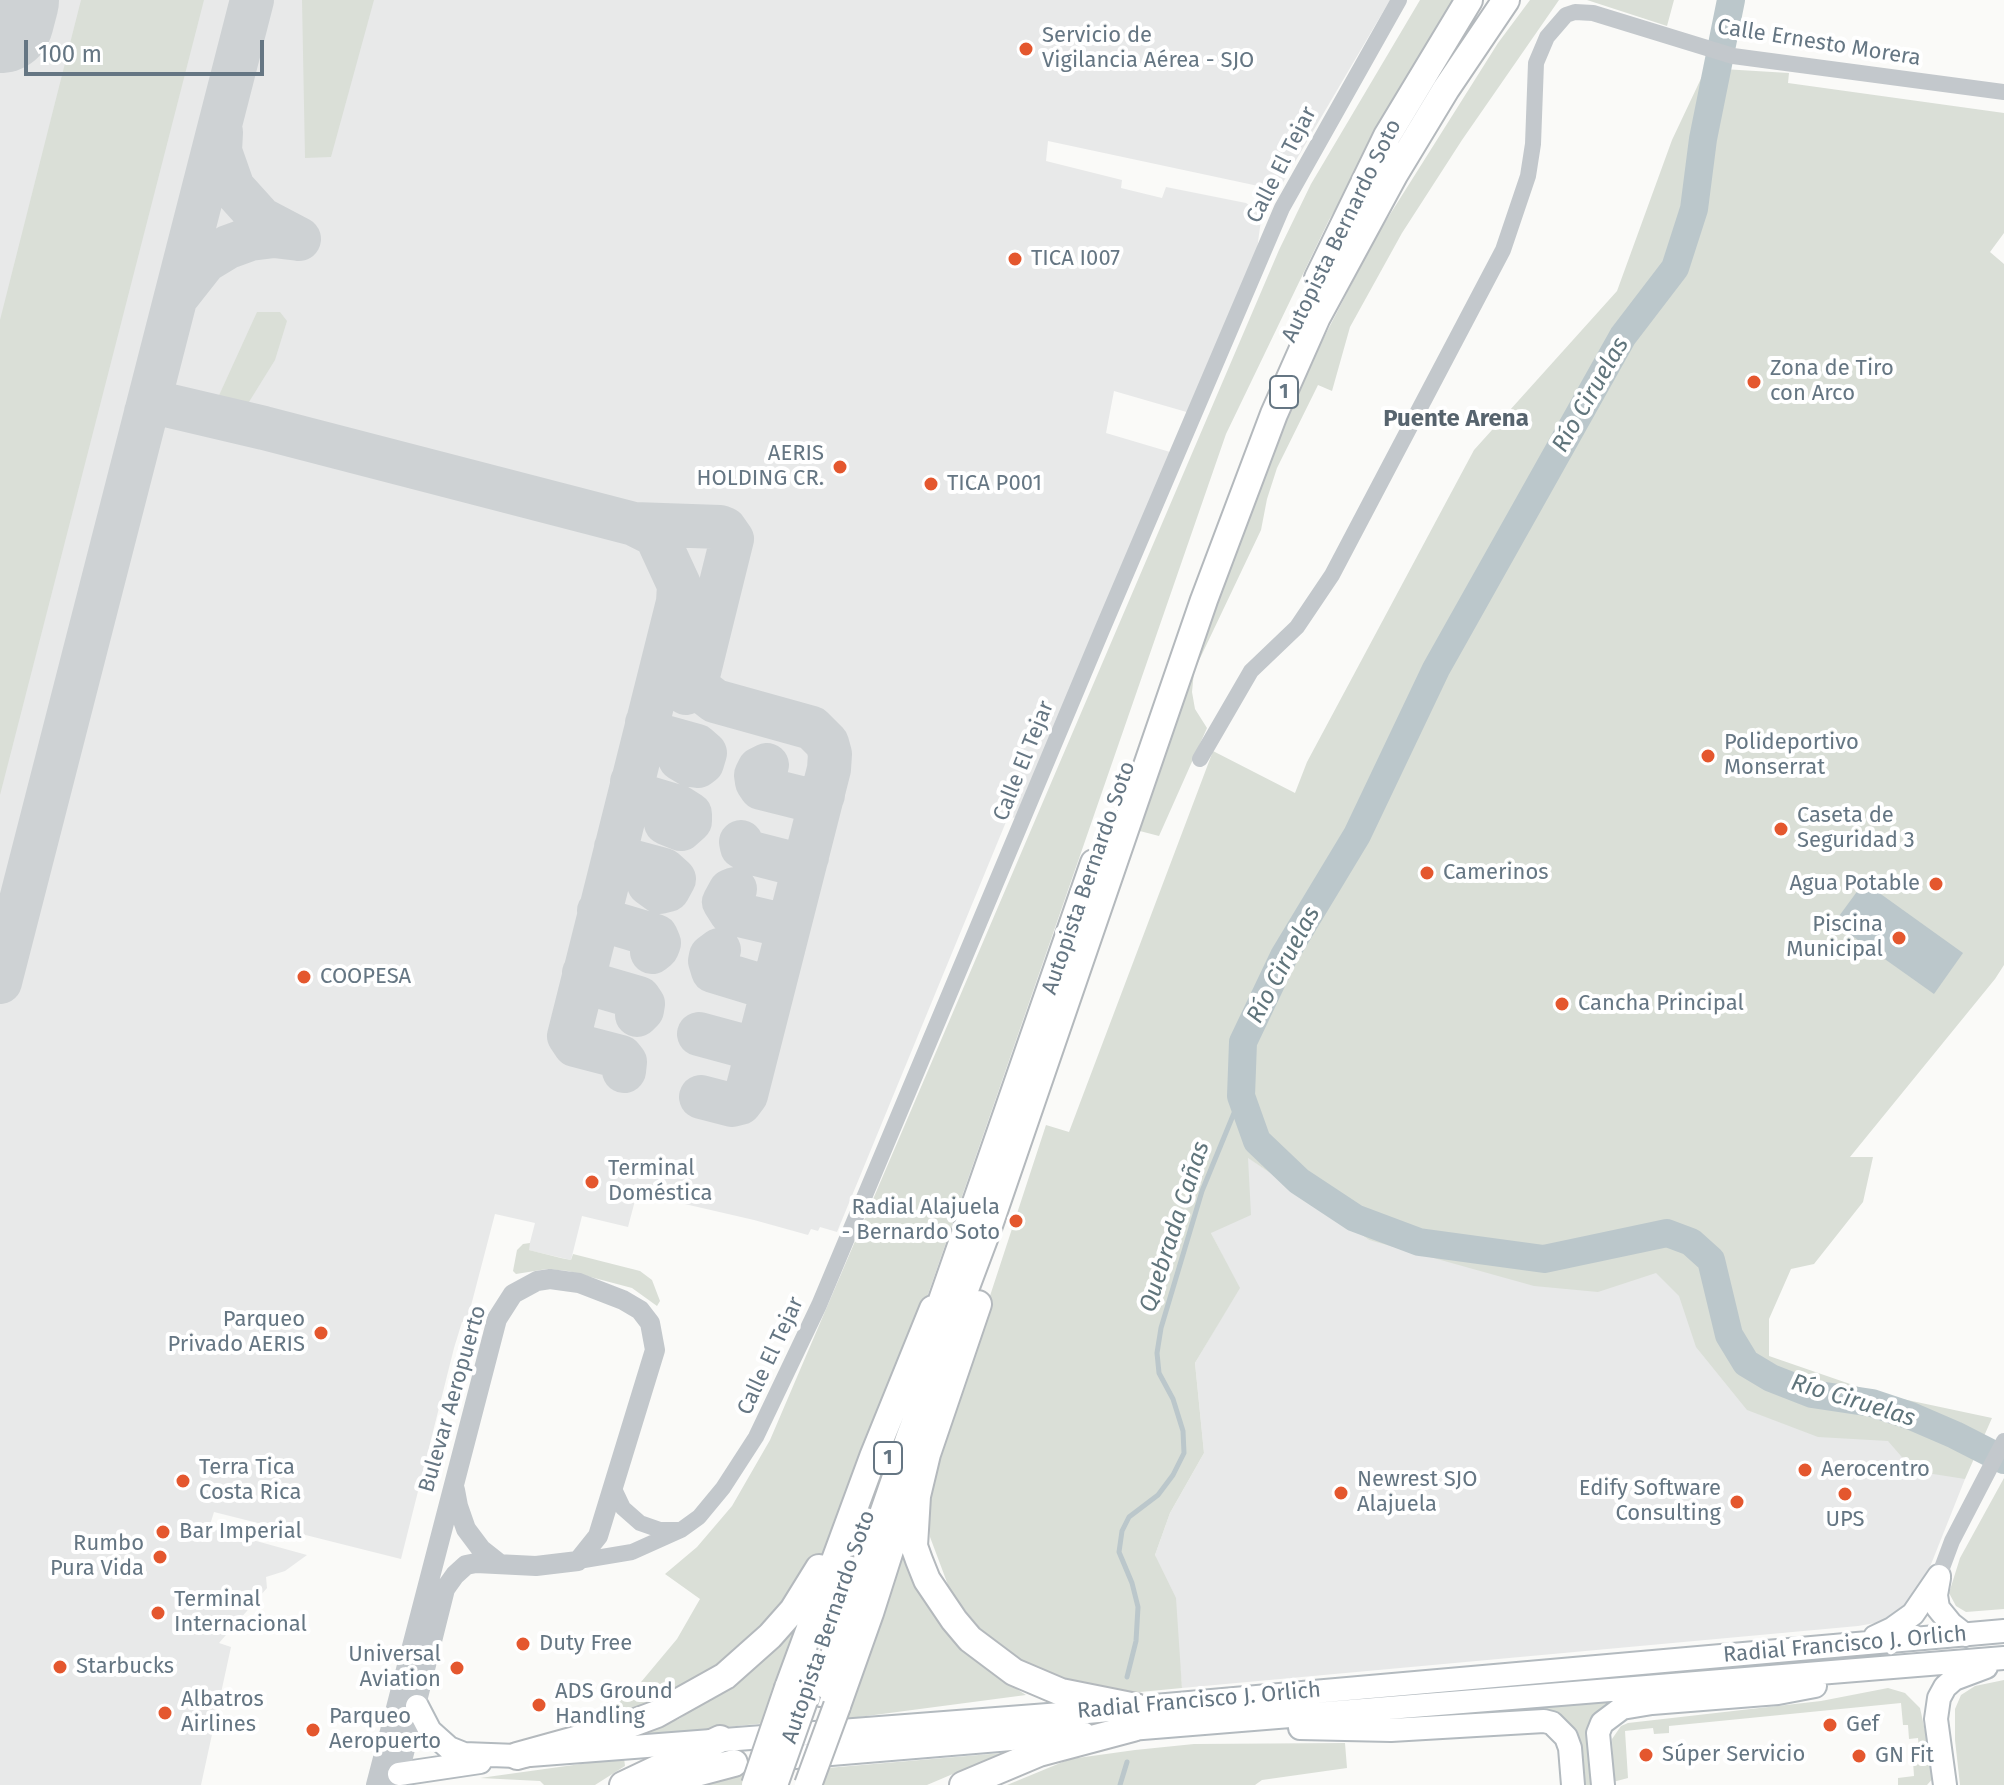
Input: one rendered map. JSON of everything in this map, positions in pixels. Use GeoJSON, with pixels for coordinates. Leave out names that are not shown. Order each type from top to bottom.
{"type":"FeatureCollection","features":[{"type":"Feature","properties":{"kind":"highway","name":"Autopista Bernardo Soto"},"geometry":{"type":"LineString","coordinates":[[774,1785],[813,1694],[910,1436],[1193,578],[1252,424],[1291,332],[1387,136],[1469,0]]}},
{"type":"Feature","properties":{"kind":"highway","name":"Autopista Bernardo Soto"},"geometry":{"type":"LineString","coordinates":[[978,1227],[1129,816],[1239,502],[1317,317],[1394,175],[1446,89],[1506,0]]}},
{"type":"Feature","properties":{"kind":"highway"},"geometry":{"type":"LineString","coordinates":[[1129,816],[1099,942],[927,1454],[917,1496],[914,1546],[927,1580],[954,1620],[990,1656],[1041,1685],[1135,1718]]}},
{"type":"Feature","properties":{"kind":"highway","name":"1"},"geometry":{"type":"LineString","coordinates":[[873,1457],[978,1227]]}},
{"type":"Feature","properties":{"kind":"highway","name":"Autopista Bernardo Soto"},"geometry":{"type":"LineString","coordinates":[[790,1785],[873,1457]]}},
{"type":"Feature","properties":{"kind":"highway"},"geometry":{"type":"LineString","coordinates":[[517,1756],[657,1714],[725,1676],[748,1658],[793,1610],[813,1580],[873,1457]]}},
{"type":"Feature","properties":{"kind":"highway","name":"Autopista Bernardo Soto"},"geometry":{"type":"LineString","coordinates":[[755,1785],[813,1694]]}},
{"type":"Feature","properties":{"kind":"highway","name":"Autopista Bernardo Soto"},"geometry":{"type":"LineString","coordinates":[[808,1785],[813,1694]]}},
{"type":"Feature","properties":{"kind":"highway"},"geometry":{"type":"LineString","coordinates":[[963,1785],[1135,1718]]}},
{"type":"Feature","properties":{"kind":"highway"},"geometry":{"type":"LineString","coordinates":[[623,1785],[720,1739]]}},
{"type":"Feature","properties":{"kind":"highway"},"geometry":{"type":"LineString","coordinates":[[665,1785],[681,1777],[734,1763]]}},
{"type":"Feature","properties":{"kind":"main road"},"geometry":{"type":"LineString","coordinates":[[1939,1576],[1936,1595],[1938,1608],[1965,1635]]}},
{"type":"Feature","properties":{"kind":"main road"},"geometry":{"type":"LineString","coordinates":[[1863,1642],[1892,1629],[1913,1614],[1939,1576]]}},
{"type":"Feature","properties":{"kind":"main road","name":"Radial Francisco J. Orlich"},"geometry":{"type":"LineString","coordinates":[[734,1763],[1863,1642],[2004,1631]]}},
{"type":"Feature","properties":{"kind":"main road","name":"Radial Francisco J. Orlich"},"geometry":{"type":"LineString","coordinates":[[417,1706],[430,1731],[449,1748],[464,1754],[517,1756],[720,1739],[1135,1718],[1171,1726],[2004,1660]]}},
{"type":"Feature","properties":{"kind":"main road"},"geometry":{"type":"LineString","coordinates":[[1945,1785],[1936,1719],[1941,1692],[1965,1674],[2004,1660]]}},
{"type":"Feature","properties":{"kind":"main road"},"geometry":{"type":"LineString","coordinates":[[1603,1785],[1598,1733],[1602,1723],[1622,1708],[1778,1693],[1904,1667]]}},
{"type":"Feature","properties":{"kind":"main road"},"geometry":{"type":"LineString","coordinates":[[1171,1726],[1391,1730],[1544,1721],[1552,1723],[1566,1737],[1573,1785]]}},
{"type":"Feature","properties":{"kind":"main road"},"geometry":{"type":"LineString","coordinates":[[398,1779],[517,1756]]}},
{"type":"Feature","properties":{"kind":"street","name":"Calle El Tejar"},"geometry":{"type":"LineString","coordinates":[[578,1561],[632,1552],[681,1530],[699,1517],[723,1488],[756,1437],[819,1305],[1282,208],[1399,0]]}},
{"type":"Feature","properties":{"kind":"street","name":"Calle Ernesto Morera"},"geometry":{"type":"LineString","coordinates":[[1200,759],[1251,671],[1297,627],[1332,575],[1503,250],[1528,176],[1533,144],[1536,63],[1547,37],[1566,15],[1583,11],[1733,56],[2004,92]]}},
{"type":"Feature","properties":{"kind":"street","name":"Bulevar Aeropuerto"},"geometry":{"type":"LineString","coordinates":[[376,1785],[497,1319],[513,1294],[537,1281],[550,1279],[579,1283],[640,1310],[650,1323],[655,1350],[598,1536],[578,1561]]}},
{"type":"Feature","properties":{"kind":"street"},"geometry":{"type":"LineString","coordinates":[[1939,1576],[1952,1541],[2004,1441]]}},
{"type":"Feature","properties":{"kind":"street"},"geometry":{"type":"LineString","coordinates":[[454,1482],[466,1529],[481,1549],[500,1564]]}},
{"type":"Feature","properties":{"kind":"street"},"geometry":{"type":"LineString","coordinates":[[614,1489],[623,1508],[640,1523],[660,1530],[681,1530]]}},
{"type":"Feature","properties":{"kind":"street"},"geometry":{"type":"LineString","coordinates":[[398,1779],[445,1589],[466,1565],[536,1566],[578,1561]]}},
{"type":"Feature","properties":{"kind":"shaded area"},"geometry":{"type":"Polygon","coordinates":[[[0,0],[1390,0],[1282,184],[1263,187],[1048,141],[1046,161],[1122,180],[1121,188],[1162,198],[1166,187],[1246,203],[1256,210],[1261,220],[1256,257],[1190,413],[1114,391],[1106,433],[1170,452],[1017,818],[1008,817],[837,1232],[820,1227],[818,1231],[811,1229],[808,1235],[637,1193],[628,1227],[582,1216],[571,1260],[528,1250],[535,1223],[495,1214],[467,1321],[462,1322],[454,1348],[401,1559],[214,1512],[209,1528],[307,1555],[285,1571],[266,1577],[267,1588],[219,1643],[231,1647],[201,1785],[0,1785],[0,0]]]}},
{"type":"Feature","properties":{"kind":"shaded area"},"geometry":{"type":"Polygon","coordinates":[[[81,0],[204,0],[0,795],[0,320],[81,0]]]}},
{"type":"Feature","properties":{"kind":"shaded area"},"geometry":{"type":"Polygon","coordinates":[[[302,0],[374,0],[331,157],[305,158],[302,0]]]}},
{"type":"Feature","properties":{"kind":"shaded area"},"geometry":{"type":"Polygon","coordinates":[[[1420,0],[1458,0],[1329,220],[1226,434],[862,1485],[830,1550],[798,1596],[710,1675],[614,1723],[606,1708],[631,1694],[677,1639],[700,1599],[665,1574],[697,1547],[732,1506],[770,1440],[1279,250],[1311,184],[1420,0]]]}},
{"type":"Feature","properties":{"kind":"shaded area"},"geometry":{"type":"Polygon","coordinates":[[[1530,0],[1559,0],[1402,233],[1350,327],[1332,391],[1318,385],[1277,468],[1261,530],[1194,671],[1192,692],[1195,709],[1207,728],[1159,836],[1136,830],[1238,529],[1291,401],[1377,235],[1498,43],[1530,0]]]}},
{"type":"Feature","properties":{"kind":"shaded area"},"geometry":{"type":"Polygon","coordinates":[[[1587,0],[1674,0],[1667,26],[1587,0]]]}},
{"type":"Feature","properties":{"kind":"shaded area","name":"Polideportivo Monserrat"},"geometry":{"type":"Polygon","coordinates":[[[1706,68],[1789,73],[1788,83],[2004,113],[2004,233],[1990,252],[2004,264],[2004,965],[1850,1157],[1873,1157],[1863,1202],[1814,1264],[1791,1269],[1769,1319],[1769,1356],[1879,1394],[1992,1418],[1965,1479],[1914,1471],[1888,1441],[1818,1437],[1747,1410],[1696,1347],[1679,1296],[1656,1273],[1598,1292],[1534,1286],[1369,1240],[1248,1158],[1251,1215],[1211,1233],[1240,1288],[1195,1363],[1204,1453],[1170,1513],[1155,1555],[1176,1598],[1182,1688],[1119,1694],[1028,1670],[989,1639],[951,1593],[930,1537],[929,1493],[948,1424],[1046,1125],[1069,1132],[1213,751],[1295,793],[1307,762],[1474,450],[1617,291],[1672,140],[1706,68]]]}},
{"type":"Feature","properties":{"kind":"shaded area"},"geometry":{"type":"Polygon","coordinates":[[[257,312],[280,312],[287,321],[275,360],[244,410],[216,402],[257,312]]]}},
{"type":"Feature","properties":{"kind":"shaded area","name":"Piscina Municipal"},"geometry":{"type":"Polygon","coordinates":[[[1864,882],[1963,953],[1934,994],[1834,923],[1864,882]]]}},
{"type":"Feature","properties":{"kind":"shaded area"},"geometry":{"type":"Polygon","coordinates":[[[1247,1157],[1369,1240],[1667,1271],[1739,1383],[1946,1455],[1965,1479],[1918,1597],[1893,1620],[1858,1626],[1182,1688],[1178,1644],[1155,1555],[1170,1513],[1204,1453],[1195,1363],[1239,1288],[1211,1233],[1247,1157]]]}},
{"type":"Feature","properties":{"kind":"shaded area"},"geometry":{"type":"Polygon","coordinates":[[[530,1243],[529,1250],[571,1260],[573,1254],[640,1271],[652,1280],[660,1301],[657,1306],[632,1288],[568,1271],[547,1269],[516,1274],[513,1271],[517,1250],[523,1244],[530,1243]]]}},
{"type":"Feature","properties":{"kind":"shaded area"},"geometry":{"type":"Polygon","coordinates":[[[2004,1478],[2004,1609],[1966,1612],[1956,1606],[1949,1593],[1960,1558],[2004,1478]]]}},
{"type":"Feature","properties":{"kind":"shaded area"},"geometry":{"type":"Polygon","coordinates":[[[904,1547],[960,1643],[989,1671],[1026,1695],[844,1719],[904,1547]]]}},
{"type":"Feature","properties":{"kind":"shaded area"},"geometry":{"type":"Polygon","coordinates":[[[807,1608],[767,1723],[648,1735],[594,1744],[679,1719],[716,1694],[807,1608]]]}},
{"type":"Feature","properties":{"kind":"shaded area"},"geometry":{"type":"Polygon","coordinates":[[[2004,1680],[2004,1785],[1960,1785],[1955,1709],[1961,1695],[1975,1686],[2004,1680]]]}},
{"type":"Feature","properties":{"kind":"shaded area"},"geometry":{"type":"Polygon","coordinates":[[[1888,1688],[1905,1693],[1920,1708],[1935,1776],[1927,1785],[1898,1785],[1898,1778],[1914,1776],[1913,1761],[1920,1760],[1918,1738],[1909,1739],[1908,1725],[1903,1725],[1901,1703],[1669,1726],[1669,1733],[1654,1734],[1653,1728],[1625,1731],[1628,1778],[1613,1782],[1612,1739],[1621,1726],[1628,1723],[1821,1701],[1888,1688]]]}},
{"type":"Feature","properties":{"kind":"shaded area"},"geometry":{"type":"Polygon","coordinates":[[[1623,1700],[1611,1707],[1594,1785],[1580,1785],[1558,1716],[1540,1708],[1623,1700]]]}},
{"type":"Feature","properties":{"kind":"shaded area"},"geometry":{"type":"Polygon","coordinates":[[[1345,1743],[1347,1768],[1262,1780],[1255,1785],[1007,1785],[1070,1759],[1135,1750],[1194,1744],[1345,1743]]]}},
{"type":"Feature","properties":{"kind":"shaded area"},"geometry":{"type":"Polygon","coordinates":[[[1002,1753],[927,1785],[820,1785],[827,1768],[1002,1753]]]}},
{"type":"Feature","properties":{"kind":"shaded area"},"geometry":{"type":"Polygon","coordinates":[[[624,1758],[625,1766],[595,1785],[544,1785],[540,1781],[480,1778],[624,1758]]]}},
{"type":"Feature","properties":{"kind":"shaded area"},"geometry":{"type":"Polygon","coordinates":[[[752,1769],[747,1785],[687,1785],[720,1775],[752,1769]]]}},
{"type":"Feature","properties":{"kind":"waterway","name":"Río Ciruelas"},"geometry":{"type":"LineString","coordinates":[[1731,0],[1703,139],[1694,209],[1675,268],[1623,336],[1436,669],[1357,835],[1284,956],[1243,1042],[1241,1096],[1257,1141],[1299,1181],[1355,1218],[1419,1242],[1544,1259],[1667,1233],[1691,1242],[1711,1260],[1729,1335],[1746,1363],[1771,1378],[1812,1394],[1872,1403],[1911,1416],[2004,1460]]}},
{"type":"Feature","properties":{"kind":"waterway","name":"Quebrada Cañas"},"geometry":{"type":"LineString","coordinates":[[1127,1677],[1136,1641],[1138,1607],[1119,1552],[1122,1531],[1129,1517],[1158,1495],[1184,1453],[1183,1431],[1173,1399],[1159,1373],[1157,1353],[1161,1328],[1202,1191],[1241,1096]]}},
{"type":"Feature","properties":{"kind":"waterway","name":"Quebrada Cañas"},"geometry":{"type":"LineString","coordinates":[[1120,1785],[1127,1762]]}},
{"type":"Feature","properties":{"kind":"taxiway"},"geometry":{"type":"LineString","coordinates":[[0,982],[252,0]]}},
{"type":"Feature","properties":{"kind":"taxiway"},"geometry":{"type":"LineString","coordinates":[[221,132],[220,151],[233,188],[261,219],[299,239]]}},
{"type":"Feature","properties":{"kind":"taxiway"},"geometry":{"type":"LineString","coordinates":[[179,294],[205,261],[228,247],[250,239],[274,236],[299,239]]}},
{"type":"Feature","properties":{"kind":"taxiway"},"geometry":{"type":"LineString","coordinates":[[146,412],[150,407],[162,404],[264,428],[634,524],[656,535],[679,585],[678,602],[569,1036],[575,1045],[621,1057],[625,1062],[624,1071]]}},
{"type":"Feature","properties":{"kind":"taxiway"},"geometry":{"type":"LineString","coordinates":[[634,524],[720,527],[732,539],[697,680],[686,693]]}},
{"type":"Feature","properties":{"kind":"taxiway"},"geometry":{"type":"LineString","coordinates":[[673,624],[674,645],[680,663],[693,684],[715,701],[812,728],[827,743],[830,754],[829,769],[746,1095],[740,1103],[732,1105],[701,1097]]}},
{"type":"Feature","properties":{"kind":"taxiway"},"geometry":{"type":"LineString","coordinates":[[647,723],[654,734],[697,746],[705,753],[698,766],[680,759]]}},
{"type":"Feature","properties":{"kind":"taxiway"},"geometry":{"type":"LineString","coordinates":[[767,765],[759,769],[756,775],[761,788],[809,800],[823,795]]}},
{"type":"Feature","properties":{"kind":"taxiway"},"geometry":{"type":"LineString","coordinates":[[632,782],[639,795],[679,807],[690,814],[690,821],[681,829],[666,823]]}},
{"type":"Feature","properties":{"kind":"taxiway"},"geometry":{"type":"LineString","coordinates":[[741,842],[742,847],[752,853],[795,864],[807,857]]}},
{"type":"Feature","properties":{"kind":"taxiway"},"geometry":{"type":"LineString","coordinates":[[616,847],[623,859],[664,870],[674,879],[668,890],[660,892],[649,884]]}},
{"type":"Feature","properties":{"kind":"taxiway"},"geometry":{"type":"LineString","coordinates":[[735,889],[730,891],[724,902],[731,913],[782,925],[791,916]]}},
{"type":"Feature","properties":{"kind":"taxiway"},"geometry":{"type":"LineString","coordinates":[[599,911],[609,922],[656,936],[659,943],[652,952]]}},
{"type":"Feature","properties":{"kind":"taxiway"},"geometry":{"type":"LineString","coordinates":[[719,950],[711,956],[713,971],[759,985],[770,984],[775,979]]}},
{"type":"Feature","properties":{"kind":"taxiway"},"geometry":{"type":"LineString","coordinates":[[584,973],[591,984],[639,998],[643,1004],[637,1015]]}},
{"type":"Feature","properties":{"kind":"taxiway"},"geometry":{"type":"LineString","coordinates":[[699,1034],[747,1047],[759,1042]]}},
{"type":"Feature","properties":{"kind":"runway"},"geometry":{"type":"LineString","coordinates":[[0,19],[5,0]]}},
{"type":"Feature","properties":{"kind":"place","name":"Servicio de Vigilancia Aérea - SJO"},"geometry":{"type":"Point","coordinates":[1026,49]}},
{"type":"Feature","properties":{"kind":"place","name":"TICA I007"},"geometry":{"type":"Point","coordinates":[1015,259]}},
{"type":"Feature","properties":{"kind":"place","name":"Zona de Tiro con Arco"},"geometry":{"type":"Point","coordinates":[1754,382]}},
{"type":"Feature","properties":{"kind":"place","name":"AERIS HOLDING CR."},"geometry":{"type":"Point","coordinates":[840,467]}},
{"type":"Feature","properties":{"kind":"place","name":"TICA P001"},"geometry":{"type":"Point","coordinates":[931,484]}},
{"type":"Feature","properties":{"kind":"place","name":"Polideportivo Monserrat"},"geometry":{"type":"Point","coordinates":[1708,756]}},
{"type":"Feature","properties":{"kind":"place","name":"Caseta de Seguridad 3"},"geometry":{"type":"Point","coordinates":[1781,829]}},
{"type":"Feature","properties":{"kind":"place","name":"Camerinos"},"geometry":{"type":"Point","coordinates":[1427,873]}},
{"type":"Feature","properties":{"kind":"place","name":"Agua Potable"},"geometry":{"type":"Point","coordinates":[1936,884]}},
{"type":"Feature","properties":{"kind":"place","name":"Piscina Municipal"},"geometry":{"type":"Point","coordinates":[1899,938]}},
{"type":"Feature","properties":{"kind":"place","name":"COOPESA"},"geometry":{"type":"Point","coordinates":[304,977]}},
{"type":"Feature","properties":{"kind":"place","name":"Cancha Principal"},"geometry":{"type":"Point","coordinates":[1562,1004]}},
{"type":"Feature","properties":{"kind":"place","name":"Terminal Doméstica"},"geometry":{"type":"Point","coordinates":[592,1182]}},
{"type":"Feature","properties":{"kind":"place","name":"Radial Alajuela - Bernardo Soto"},"geometry":{"type":"Point","coordinates":[1016,1221]}},
{"type":"Feature","properties":{"kind":"place","name":"Parqueo Privado AERIS"},"geometry":{"type":"Point","coordinates":[321,1333]}},
{"type":"Feature","properties":{"kind":"place","name":"Aerocentro"},"geometry":{"type":"Point","coordinates":[1805,1470]}},
{"type":"Feature","properties":{"kind":"place","name":"Terra Tica Costa Rica"},"geometry":{"type":"Point","coordinates":[183,1481]}},
{"type":"Feature","properties":{"kind":"place","name":"Newrest SJO Alajuela"},"geometry":{"type":"Point","coordinates":[1341,1493]}},
{"type":"Feature","properties":{"kind":"place","name":"UPS"},"geometry":{"type":"Point","coordinates":[1845,1494]}},
{"type":"Feature","properties":{"kind":"place","name":"Edify Software Consulting"},"geometry":{"type":"Point","coordinates":[1737,1502]}},
{"type":"Feature","properties":{"kind":"place","name":"Bar Imperial"},"geometry":{"type":"Point","coordinates":[163,1532]}},
{"type":"Feature","properties":{"kind":"place","name":"Rumbo Pura Vida"},"geometry":{"type":"Point","coordinates":[160,1557]}},
{"type":"Feature","properties":{"kind":"place","name":"Terminal Internacional"},"geometry":{"type":"Point","coordinates":[158,1613]}},
{"type":"Feature","properties":{"kind":"place","name":"Duty Free"},"geometry":{"type":"Point","coordinates":[523,1644]}},
{"type":"Feature","properties":{"kind":"place","name":"Starbucks"},"geometry":{"type":"Point","coordinates":[60,1667]}},
{"type":"Feature","properties":{"kind":"place","name":"Universal Aviation"},"geometry":{"type":"Point","coordinates":[457,1668]}},
{"type":"Feature","properties":{"kind":"place","name":"ADS Ground Handling"},"geometry":{"type":"Point","coordinates":[539,1705]}},
{"type":"Feature","properties":{"kind":"place","name":"Albatros Airlines"},"geometry":{"type":"Point","coordinates":[165,1713]}},
{"type":"Feature","properties":{"kind":"place","name":"Gef"},"geometry":{"type":"Point","coordinates":[1830,1725]}},
{"type":"Feature","properties":{"kind":"place","name":"Parqueo Aeropuerto"},"geometry":{"type":"Point","coordinates":[313,1730]}},
{"type":"Feature","properties":{"kind":"place","name":"Súper Servicio"},"geometry":{"type":"Point","coordinates":[1646,1755]}},
{"type":"Feature","properties":{"kind":"place","name":"GN Fit"},"geometry":{"type":"Point","coordinates":[1859,1756]}},
{"type":"Feature","properties":{"kind":"district","name":"Puente Arena"},"geometry":{"type":"Point","coordinates":[1456,419]}}]}
